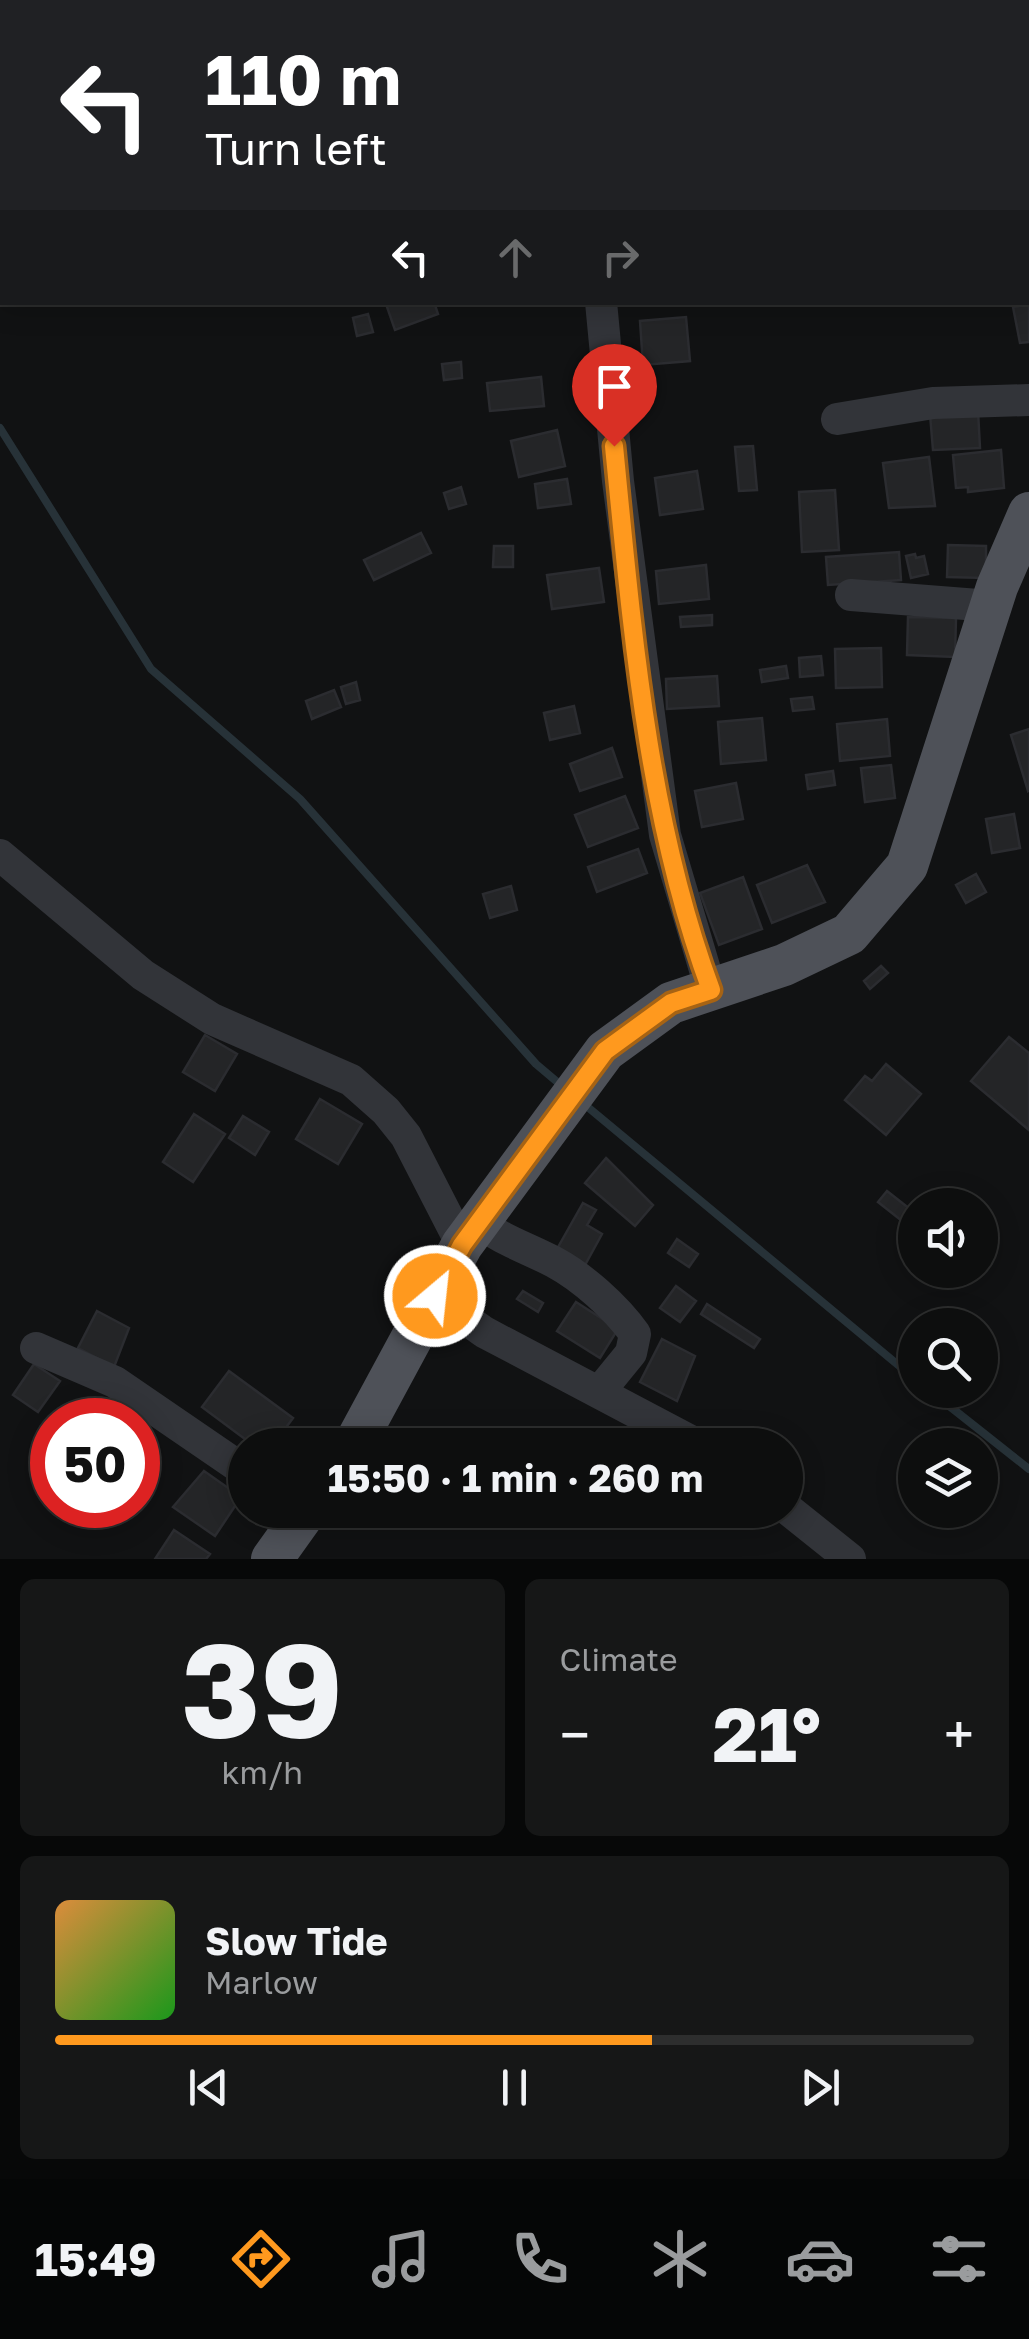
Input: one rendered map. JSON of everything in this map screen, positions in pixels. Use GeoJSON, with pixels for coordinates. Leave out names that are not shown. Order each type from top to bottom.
{"type":"FeatureCollection","features":[{"type":"Feature","properties":{"kind":"main road"},"geometry":{"type":"LineString","coordinates":[[363,1428],[470,1233],[605,1051],[671,1003],[784,965],[849,934],[906,866],[991,606],[1029,513]]}},
{"type":"Feature","properties":{"kind":"main road"},"geometry":{"type":"LineString","coordinates":[[272,1559],[290,1528]]}},
{"type":"Feature","properties":{"kind":"street"},"geometry":{"type":"LineString","coordinates":[[601,305],[618,481],[665,835],[692,937],[711,990]]}},
{"type":"Feature","properties":{"kind":"street"},"geometry":{"type":"LineString","coordinates":[[837,419],[933,403],[1029,400]]}},
{"type":"Feature","properties":{"kind":"street"},"geometry":{"type":"LineString","coordinates":[[851,595],[991,606]]}},
{"type":"Feature","properties":{"kind":"street"},"geometry":{"type":"LineString","coordinates":[[0,855],[143,975],[212,1018],[351,1080],[386,1111],[406,1136],[470,1233],[501,1239],[556,1263],[623,1316],[635,1334],[631,1354],[600,1391]]}},
{"type":"Feature","properties":{"kind":"street"},"geometry":{"type":"LineString","coordinates":[[435,1296],[484,1332],[667,1428]]}},
{"type":"Feature","properties":{"kind":"street"},"geometry":{"type":"LineString","coordinates":[[36,1348],[116,1382],[228,1459]]}},
{"type":"Feature","properties":{"kind":"street"},"geometry":{"type":"LineString","coordinates":[[803,1522],[850,1559]]}},
{"type":"Feature","properties":{"kind":"building"},"geometry":{"type":"Polygon","coordinates":[[[435,305],[438,314],[395,330],[387,307],[435,305]]]}},
{"type":"Feature","properties":{"kind":"building"},"geometry":{"type":"Polygon","coordinates":[[[1029,305],[1029,342],[1020,343],[1013,307],[1029,305]]]}},
{"type":"Feature","properties":{"kind":"building"},"geometry":{"type":"Polygon","coordinates":[[[368,314],[373,332],[357,336],[353,318],[368,314]]]}},
{"type":"Feature","properties":{"kind":"building"},"geometry":{"type":"Polygon","coordinates":[[[686,317],[690,361],[643,365],[640,321],[686,317]]]}},
{"type":"Feature","properties":{"kind":"building"},"geometry":{"type":"Polygon","coordinates":[[[461,362],[462,378],[444,380],[442,364],[461,362]]]}},
{"type":"Feature","properties":{"kind":"building"},"geometry":{"type":"Polygon","coordinates":[[[541,377],[544,406],[490,411],[487,383],[541,377]]]}},
{"type":"Feature","properties":{"kind":"building"},"geometry":{"type":"Polygon","coordinates":[[[978,411],[980,448],[933,450],[930,414],[978,411]]]}},
{"type":"Feature","properties":{"kind":"building"},"geometry":{"type":"Polygon","coordinates":[[[557,430],[565,466],[519,477],[511,441],[557,430]]]}},
{"type":"Feature","properties":{"kind":"building"},"geometry":{"type":"Polygon","coordinates":[[[753,446],[757,490],[739,491],[735,447],[753,446]]]}},
{"type":"Feature","properties":{"kind":"building"},"geometry":{"type":"Polygon","coordinates":[[[1001,450],[1004,488],[968,492],[968,487],[956,488],[953,455],[1001,450]]]}},
{"type":"Feature","properties":{"kind":"building"},"geometry":{"type":"Polygon","coordinates":[[[929,457],[935,506],[889,508],[883,463],[929,457]]]}},
{"type":"Feature","properties":{"kind":"building"},"geometry":{"type":"Polygon","coordinates":[[[697,471],[703,509],[660,515],[655,478],[697,471]]]}},
{"type":"Feature","properties":{"kind":"building"},"geometry":{"type":"Polygon","coordinates":[[[567,479],[571,504],[538,508],[535,484],[567,479]]]}},
{"type":"Feature","properties":{"kind":"building"},"geometry":{"type":"Polygon","coordinates":[[[461,487],[466,504],[449,509],[444,493],[461,487]]]}},
{"type":"Feature","properties":{"kind":"building"},"geometry":{"type":"Polygon","coordinates":[[[835,490],[839,550],[802,552],[799,492],[835,490]]]}},
{"type":"Feature","properties":{"kind":"building"},"geometry":{"type":"Polygon","coordinates":[[[421,533],[431,553],[374,580],[364,560],[421,533]]]}},
{"type":"Feature","properties":{"kind":"building"},"geometry":{"type":"Polygon","coordinates":[[[948,545],[986,546],[986,578],[947,577],[948,545]]]}},
{"type":"Feature","properties":{"kind":"building"},"geometry":{"type":"Polygon","coordinates":[[[494,546],[513,546],[513,567],[493,567],[494,546]]]}},
{"type":"Feature","properties":{"kind":"building"},"geometry":{"type":"Polygon","coordinates":[[[899,552],[901,580],[828,585],[826,557],[899,552]]]}},
{"type":"Feature","properties":{"kind":"building"},"geometry":{"type":"Polygon","coordinates":[[[915,554],[916,558],[924,556],[928,574],[911,578],[906,556],[915,554]]]}},
{"type":"Feature","properties":{"kind":"building"},"geometry":{"type":"Polygon","coordinates":[[[706,565],[709,599],[659,604],[656,571],[706,565]]]}},
{"type":"Feature","properties":{"kind":"building"},"geometry":{"type":"Polygon","coordinates":[[[599,568],[604,602],[552,609],[547,575],[599,568]]]}},
{"type":"Feature","properties":{"kind":"building"},"geometry":{"type":"Polygon","coordinates":[[[712,615],[712,625],[681,627],[680,617],[712,615]]]}},
{"type":"Feature","properties":{"kind":"building"},"geometry":{"type":"Polygon","coordinates":[[[908,617],[956,618],[955,657],[907,655],[908,617]]]}},
{"type":"Feature","properties":{"kind":"building"},"geometry":{"type":"Polygon","coordinates":[[[881,648],[882,687],[836,688],[835,649],[881,648]]]}},
{"type":"Feature","properties":{"kind":"building"},"geometry":{"type":"Polygon","coordinates":[[[821,656],[823,675],[800,677],[799,658],[821,656]]]}},
{"type":"Feature","properties":{"kind":"building"},"geometry":{"type":"Polygon","coordinates":[[[786,666],[788,678],[762,682],[760,670],[786,666]]]}},
{"type":"Feature","properties":{"kind":"building"},"geometry":{"type":"Polygon","coordinates":[[[717,676],[719,706],[667,709],[666,679],[717,676]]]}},
{"type":"Feature","properties":{"kind":"building"},"geometry":{"type":"Polygon","coordinates":[[[356,682],[360,700],[346,704],[341,687],[356,682]]]}},
{"type":"Feature","properties":{"kind":"building"},"geometry":{"type":"Polygon","coordinates":[[[334,690],[341,707],[312,719],[306,701],[334,690]]]}},
{"type":"Feature","properties":{"kind":"building"},"geometry":{"type":"Polygon","coordinates":[[[812,697],[814,709],[793,711],[791,699],[812,697]]]}},
{"type":"Feature","properties":{"kind":"building"},"geometry":{"type":"Polygon","coordinates":[[[574,706],[580,733],[550,740],[544,713],[574,706]]]}},
{"type":"Feature","properties":{"kind":"building"},"geometry":{"type":"Polygon","coordinates":[[[762,718],[766,760],[721,764],[718,722],[762,718]]]}},
{"type":"Feature","properties":{"kind":"building"},"geometry":{"type":"Polygon","coordinates":[[[887,719],[890,756],[840,761],[837,724],[887,719]]]}},
{"type":"Feature","properties":{"kind":"building"},"geometry":{"type":"Polygon","coordinates":[[[1029,729],[1029,790],[1028,791],[1011,735],[1029,729]]]}},
{"type":"Feature","properties":{"kind":"building"},"geometry":{"type":"Polygon","coordinates":[[[612,748],[622,777],[580,791],[570,764],[612,748]]]}},
{"type":"Feature","properties":{"kind":"building"},"geometry":{"type":"Polygon","coordinates":[[[891,765],[895,798],[865,802],[861,768],[891,765]]]}},
{"type":"Feature","properties":{"kind":"building"},"geometry":{"type":"Polygon","coordinates":[[[833,771],[835,785],[808,789],[806,775],[833,771]]]}},
{"type":"Feature","properties":{"kind":"building"},"geometry":{"type":"Polygon","coordinates":[[[736,783],[743,819],[702,827],[695,791],[736,783]]]}},
{"type":"Feature","properties":{"kind":"building"},"geometry":{"type":"Polygon","coordinates":[[[625,796],[638,828],[588,847],[575,815],[625,796]]]}},
{"type":"Feature","properties":{"kind":"building"},"geometry":{"type":"Polygon","coordinates":[[[1014,814],[1020,848],[992,853],[986,819],[1014,814]]]}},
{"type":"Feature","properties":{"kind":"building"},"geometry":{"type":"Polygon","coordinates":[[[638,849],[647,873],[597,892],[588,867],[638,849]]]}},
{"type":"Feature","properties":{"kind":"building"},"geometry":{"type":"Polygon","coordinates":[[[807,865],[825,902],[772,923],[757,885],[807,865]]]}},
{"type":"Feature","properties":{"kind":"building"},"geometry":{"type":"Polygon","coordinates":[[[976,874],[986,892],[966,903],[956,885],[976,874]]]}},
{"type":"Feature","properties":{"kind":"building"},"geometry":{"type":"Polygon","coordinates":[[[743,877],[762,929],[719,945],[700,893],[743,877]]]}},
{"type":"Feature","properties":{"kind":"building"},"geometry":{"type":"Polygon","coordinates":[[[511,886],[517,910],[490,918],[483,894],[511,886]]]}},
{"type":"Feature","properties":{"kind":"building"},"geometry":{"type":"Polygon","coordinates":[[[881,966],[888,973],[870,989],[864,981],[881,966]]]}},
{"type":"Feature","properties":{"kind":"building"},"geometry":{"type":"Polygon","coordinates":[[[205,1035],[237,1054],[215,1091],[183,1072],[205,1035]]]}},
{"type":"Feature","properties":{"kind":"building"},"geometry":{"type":"Polygon","coordinates":[[[1009,1037],[1029,1053],[1029,1130],[971,1081],[1009,1037]]]}},
{"type":"Feature","properties":{"kind":"building"},"geometry":{"type":"Polygon","coordinates":[[[886,1064],[921,1094],[886,1135],[845,1100],[865,1076],[872,1081],[886,1064]]]}},
{"type":"Feature","properties":{"kind":"building"},"geometry":{"type":"Polygon","coordinates":[[[320,1099],[362,1124],[338,1164],[296,1139],[320,1099]]]}},
{"type":"Feature","properties":{"kind":"building"},"geometry":{"type":"Polygon","coordinates":[[[194,1114],[225,1134],[193,1182],[163,1162],[194,1114]]]}},
{"type":"Feature","properties":{"kind":"building"},"geometry":{"type":"Polygon","coordinates":[[[243,1116],[269,1132],[255,1155],[229,1138],[243,1116]]]}},
{"type":"Feature","properties":{"kind":"building"},"geometry":{"type":"Polygon","coordinates":[[[606,1158],[653,1205],[635,1226],[585,1183],[606,1158]]]}},
{"type":"Feature","properties":{"kind":"building"},"geometry":{"type":"Polygon","coordinates":[[[887,1191],[898,1200],[898,1218],[878,1202],[887,1191]]]}},
{"type":"Feature","properties":{"kind":"building"},"geometry":{"type":"Polygon","coordinates":[[[583,1203],[596,1210],[587,1225],[602,1234],[585,1265],[557,1249],[583,1203]]]}},
{"type":"Feature","properties":{"kind":"building"},"geometry":{"type":"Polygon","coordinates":[[[677,1239],[698,1254],[689,1267],[668,1253],[677,1239]]]}},
{"type":"Feature","properties":{"kind":"building"},"geometry":{"type":"Polygon","coordinates":[[[676,1286],[696,1301],[680,1322],[660,1308],[676,1286]]]}},
{"type":"Feature","properties":{"kind":"building"},"geometry":{"type":"Polygon","coordinates":[[[523,1291],[543,1303],[538,1312],[517,1299],[523,1291]]]}},
{"type":"Feature","properties":{"kind":"building"},"geometry":{"type":"Polygon","coordinates":[[[576,1302],[618,1329],[600,1358],[557,1331],[576,1302]]]}},
{"type":"Feature","properties":{"kind":"building"},"geometry":{"type":"Polygon","coordinates":[[[707,1304],[760,1339],[754,1348],[701,1314],[707,1304]]]}},
{"type":"Feature","properties":{"kind":"building"},"geometry":{"type":"Polygon","coordinates":[[[97,1311],[129,1328],[114,1367],[78,1348],[97,1311]]]}},
{"type":"Feature","properties":{"kind":"building"},"geometry":{"type":"Polygon","coordinates":[[[662,1339],[695,1356],[677,1401],[640,1382],[662,1339]]]}},
{"type":"Feature","properties":{"kind":"building"},"geometry":{"type":"Polygon","coordinates":[[[34,1364],[60,1381],[48,1398],[30,1398],[30,1407],[13,1395],[34,1364]]]}},
{"type":"Feature","properties":{"kind":"building"},"geometry":{"type":"Polygon","coordinates":[[[229,1371],[293,1418],[286,1428],[230,1428],[202,1407],[229,1371]]]}},
{"type":"Feature","properties":{"kind":"building"},"geometry":{"type":"Polygon","coordinates":[[[204,1471],[228,1488],[228,1516],[215,1536],[173,1507],[204,1471]]]}},
{"type":"Feature","properties":{"kind":"building"},"geometry":{"type":"Polygon","coordinates":[[[174,1530],[210,1554],[206,1559],[155,1559],[174,1530]]]}},
{"type":"Feature","properties":{"kind":"waterway"},"geometry":{"type":"LineString","coordinates":[[0,428],[151,669],[300,799],[536,1064],[562,1086]]}},
{"type":"Feature","properties":{"kind":"waterway"},"geometry":{"type":"LineString","coordinates":[[584,1104],[898,1365]]}},
{"type":"Feature","properties":{"kind":"waterway"},"geometry":{"type":"LineString","coordinates":[[952,1408],[1029,1469]]}},
{"type":"Feature","properties":{"kind":"route"},"geometry":{"type":"LineString","coordinates":[[435,1296],[462,1245],[605,1051],[671,1003],[711,990],[692,937],[665,835],[614,446]]}}]}
